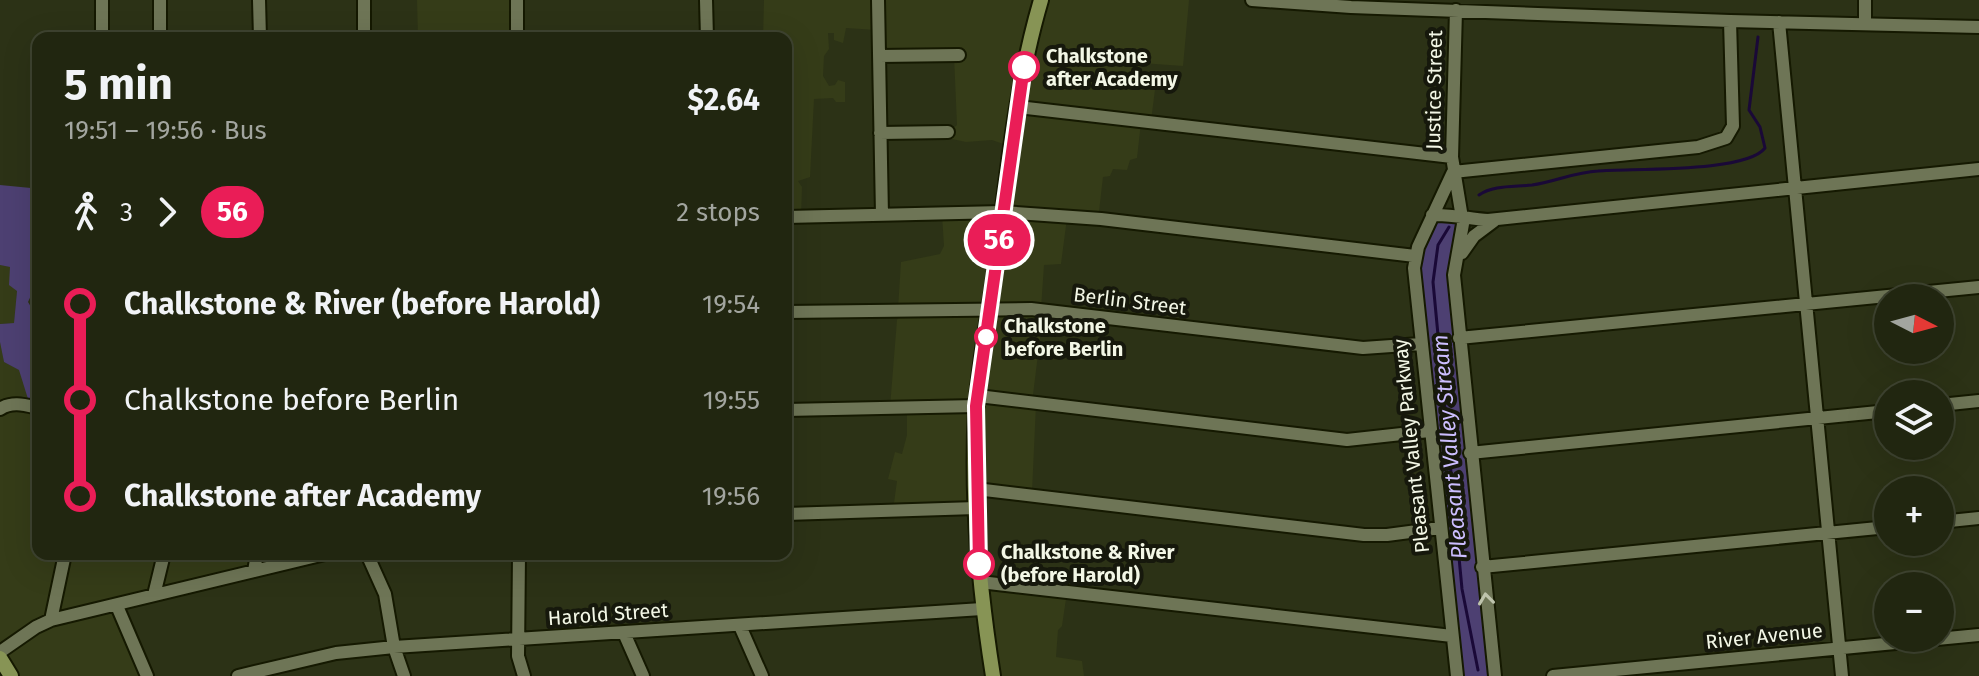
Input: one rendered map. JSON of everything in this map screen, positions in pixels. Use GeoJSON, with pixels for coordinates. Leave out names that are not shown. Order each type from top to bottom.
{"type":"FeatureCollection","features":[{"type":"Feature","properties":{"kind":"main road"},"geometry":{"type":"LineString","coordinates":[[993,676],[980,582],[976,508],[977,401],[1018,107],[1030,38],[1041,0]]}},
{"type":"Feature","properties":{"kind":"main road"},"geometry":{"type":"LineString","coordinates":[[0,655],[11,676]]}},
{"type":"Feature","properties":{"kind":"street"},"geometry":{"type":"LineString","coordinates":[[102,0],[102,32]]}},
{"type":"Feature","properties":{"kind":"street"},"geometry":{"type":"LineString","coordinates":[[160,0],[160,32]]}},
{"type":"Feature","properties":{"kind":"street"},"geometry":{"type":"LineString","coordinates":[[259,0],[260,32]]}},
{"type":"Feature","properties":{"kind":"street"},"geometry":{"type":"LineString","coordinates":[[364,0],[364,32]]}},
{"type":"Feature","properties":{"kind":"street"},"geometry":{"type":"LineString","coordinates":[[517,0],[517,32]]}},
{"type":"Feature","properties":{"kind":"street"},"geometry":{"type":"LineString","coordinates":[[706,0],[707,32]]}},
{"type":"Feature","properties":{"kind":"street"},"geometry":{"type":"LineString","coordinates":[[878,0],[882,215]]}},
{"type":"Feature","properties":{"kind":"street"},"geometry":{"type":"LineString","coordinates":[[1252,0],[1730,21],[1979,27]]}},
{"type":"Feature","properties":{"kind":"street"},"geometry":{"type":"LineString","coordinates":[[1865,0],[1865,24]]}},
{"type":"Feature","properties":{"kind":"street","name":"Justice Street"},"geometry":{"type":"LineString","coordinates":[[1453,172],[1456,10]]}},
{"type":"Feature","properties":{"kind":"street"},"geometry":{"type":"LineString","coordinates":[[1495,676],[1459,338],[1455,266],[1463,218],[1458,180],[1453,172],[1698,147],[1726,138],[1733,126],[1730,21]]}},
{"type":"Feature","properties":{"kind":"street"},"geometry":{"type":"LineString","coordinates":[[1779,22],[1842,676]]}},
{"type":"Feature","properties":{"kind":"street"},"geometry":{"type":"LineString","coordinates":[[879,56],[959,55]]}},
{"type":"Feature","properties":{"kind":"street"},"geometry":{"type":"LineString","coordinates":[[1018,107],[1452,157]]}},
{"type":"Feature","properties":{"kind":"street"},"geometry":{"type":"LineString","coordinates":[[880,133],[948,132]]}},
{"type":"Feature","properties":{"kind":"street"},"geometry":{"type":"LineString","coordinates":[[1432,215],[1498,218],[1979,169]]}},
{"type":"Feature","properties":{"kind":"street","name":"Pleasant Valley Parkway"},"geometry":{"type":"LineString","coordinates":[[1453,172],[1415,256],[1414,282],[1457,676]]}},
{"type":"Feature","properties":{"kind":"street"},"geometry":{"type":"LineString","coordinates":[[792,217],[1002,212],[1101,219],[1415,256]]}},
{"type":"Feature","properties":{"kind":"street"},"geometry":{"type":"LineString","coordinates":[[1455,266],[1474,236],[1498,218]]}},
{"type":"Feature","properties":{"kind":"street"},"geometry":{"type":"LineString","coordinates":[[1459,338],[1979,287]]}},
{"type":"Feature","properties":{"kind":"street","name":"Berlin Street"},"geometry":{"type":"LineString","coordinates":[[792,312],[1031,309],[1363,348],[1420,344]]}},
{"type":"Feature","properties":{"kind":"street"},"geometry":{"type":"LineString","coordinates":[[792,410],[977,401],[1347,440],[1429,431]]}},
{"type":"Feature","properties":{"kind":"street"},"geometry":{"type":"LineString","coordinates":[[1954,404],[1979,401]]}},
{"type":"Feature","properties":{"kind":"street"},"geometry":{"type":"LineString","coordinates":[[1,408],[18,404],[32,407]]}},
{"type":"Feature","properties":{"kind":"street"},"geometry":{"type":"LineString","coordinates":[[1470,453],[1874,413]]}},
{"type":"Feature","properties":{"kind":"street"},"geometry":{"type":"LineString","coordinates":[[976,489],[1364,535],[1440,528]]}},
{"type":"Feature","properties":{"kind":"street"},"geometry":{"type":"LineString","coordinates":[[792,514],[976,508]]}},
{"type":"Feature","properties":{"kind":"street"},"geometry":{"type":"LineString","coordinates":[[1954,521],[1979,518]]}},
{"type":"Feature","properties":{"kind":"street"},"geometry":{"type":"LineString","coordinates":[[1482,567],[1874,528]]}},
{"type":"Feature","properties":{"kind":"street"},"geometry":{"type":"LineString","coordinates":[[51,620],[64,560]]}},
{"type":"Feature","properties":{"kind":"street"},"geometry":{"type":"LineString","coordinates":[[154,595],[163,560]]}},
{"type":"Feature","properties":{"kind":"street"},"geometry":{"type":"LineString","coordinates":[[254,571],[256,560]]}},
{"type":"Feature","properties":{"kind":"street"},"geometry":{"type":"LineString","coordinates":[[0,655],[36,627],[51,620],[300,560]]}},
{"type":"Feature","properties":{"kind":"street"},"geometry":{"type":"LineString","coordinates":[[370,560],[385,594],[394,647],[404,676]]}},
{"type":"Feature","properties":{"kind":"street"},"geometry":{"type":"LineString","coordinates":[[519,560],[518,656],[524,676]]}},
{"type":"Feature","properties":{"kind":"street"},"geometry":{"type":"LineString","coordinates":[[980,582],[1452,636]]}},
{"type":"Feature","properties":{"kind":"street"},"geometry":{"type":"LineString","coordinates":[[117,606],[147,676]]}},
{"type":"Feature","properties":{"kind":"street","name":"Harold Street"},"geometry":{"type":"LineString","coordinates":[[238,676],[281,671],[336,653],[394,647],[982,609]]}},
{"type":"Feature","properties":{"kind":"street"},"geometry":{"type":"LineString","coordinates":[[740,626],[762,676]]}},
{"type":"Feature","properties":{"kind":"street"},"geometry":{"type":"LineString","coordinates":[[624,633],[643,676]]}},
{"type":"Feature","properties":{"kind":"street","name":"River Avenue"},"geometry":{"type":"LineString","coordinates":[[1553,676],[1979,635]]}},
{"type":"Feature","properties":{"kind":"shaded area"},"geometry":{"type":"Polygon","coordinates":[[[417,0],[509,0],[510,32],[418,32],[417,0]]]}},
{"type":"Feature","properties":{"kind":"shaded area"},"geometry":{"type":"Polygon","coordinates":[[[764,0],[1189,0],[1183,66],[1141,63],[1139,77],[1148,71],[1157,74],[1151,121],[1141,122],[1137,158],[1130,160],[1127,170],[1113,169],[1110,176],[1103,177],[1098,220],[1067,218],[1061,264],[1044,265],[1043,314],[1032,403],[1036,404],[1032,492],[977,490],[973,508],[893,510],[897,481],[888,479],[895,452],[902,454],[907,435],[907,409],[890,407],[897,320],[902,311],[898,309],[901,262],[940,254],[944,246],[942,215],[1000,212],[1009,146],[992,140],[966,142],[952,139],[948,133],[957,125],[954,56],[881,56],[877,30],[846,28],[843,43],[834,40],[834,33],[828,33],[829,49],[824,56],[823,76],[829,86],[835,85],[838,80],[845,82],[845,102],[836,102],[833,98],[814,99],[810,177],[798,181],[802,187],[801,215],[792,216],[792,32],[763,32],[764,0]]]}},
{"type":"Feature","properties":{"kind":"shaded area"},"geometry":{"type":"Polygon","coordinates":[[[0,185],[31,188],[32,293],[28,302],[32,309],[32,400],[28,399],[19,370],[4,362],[0,324],[14,323],[17,291],[9,285],[10,267],[0,265],[0,185]]]}},
{"type":"Feature","properties":{"kind":"shaded area"},"geometry":{"type":"Polygon","coordinates":[[[1432,215],[1463,218],[1451,261],[1495,676],[1457,676],[1415,256],[1432,215]]]}},
{"type":"Feature","properties":{"kind":"shaded area"},"geometry":{"type":"Polygon","coordinates":[[[0,265],[10,267],[17,291],[14,323],[0,324],[0,265]]]}},
{"type":"Feature","properties":{"kind":"shaded area"},"geometry":{"type":"Polygon","coordinates":[[[0,342],[4,362],[20,370],[28,398],[32,399],[32,560],[251,560],[248,572],[112,608],[140,676],[6,676],[0,665],[0,342]]]}},
{"type":"Feature","properties":{"kind":"shaded area"},"geometry":{"type":"Polygon","coordinates":[[[978,584],[1067,592],[1062,626],[1058,630],[1056,657],[1082,661],[1084,676],[990,676],[978,584]]]}},
{"type":"Feature","properties":{"kind":"waterway","name":"Pleasant Valley Stream"},"geometry":{"type":"LineString","coordinates":[[1479,195],[1497,188],[1540,184],[1589,172],[1687,168],[1736,162],[1754,156],[1765,148],[1760,127],[1749,110],[1758,37]]}},
{"type":"Feature","properties":{"kind":"waterway","name":"Pleasant Valley Stream"},"geometry":{"type":"LineString","coordinates":[[1449,227],[1438,245],[1433,282],[1462,589],[1478,670]]}},
{"type":"Feature","properties":{"kind":"bus line","name":"56"},"geometry":{"type":"LineString","coordinates":[[979,564],[976,406],[1024,67]]}},
{"type":"Feature","properties":{"kind":"place","name":"Chalkstone after Academy"},"geometry":{"type":"Point","coordinates":[1024,67]}},
{"type":"Feature","properties":{"kind":"place","name":"Chalkstone before Berlin"},"geometry":{"type":"Point","coordinates":[986,337]}},
{"type":"Feature","properties":{"kind":"place","name":"Chalkstone & River (before Harold)"},"geometry":{"type":"Point","coordinates":[979,564]}}]}
